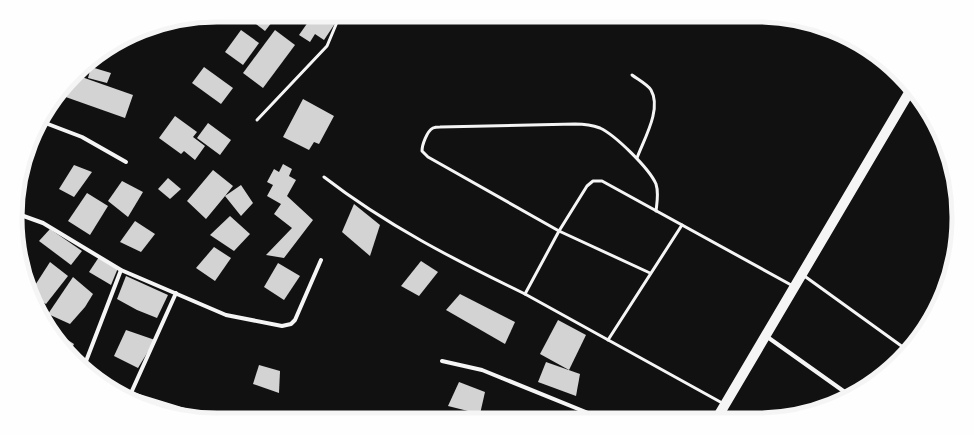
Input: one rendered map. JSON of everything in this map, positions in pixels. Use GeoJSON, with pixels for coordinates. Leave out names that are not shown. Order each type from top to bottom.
{"type":"FeatureCollection","features":[{"type":"Feature","properties":{"kind":"main road"},"geometry":{"type":"LineString","coordinates":[[720,413],[908,94]]}},
{"type":"Feature","properties":{"kind":"street"},"geometry":{"type":"LineString","coordinates":[[46,123],[82,137],[126,162]]}},
{"type":"Feature","properties":{"kind":"street"},"geometry":{"type":"LineString","coordinates":[[22,215],[43,223],[121,270],[226,315],[282,326],[291,324],[295,320],[321,260]]}},
{"type":"Feature","properties":{"kind":"street"},"geometry":{"type":"LineString","coordinates":[[86,362],[121,270]]}},
{"type":"Feature","properties":{"kind":"street"},"geometry":{"type":"LineString","coordinates":[[176,293],[131,393],[185,410]]}},
{"type":"Feature","properties":{"kind":"street"},"geometry":{"type":"LineString","coordinates":[[765,336],[845,392]]}},
{"type":"Feature","properties":{"kind":"street"},"geometry":{"type":"LineString","coordinates":[[442,361],[482,370],[587,413]]}},
{"type":"Feature","properties":{"kind":"lane"},"geometry":{"type":"LineString","coordinates":[[257,120],[327,46],[337,22]]}},
{"type":"Feature","properties":{"kind":"lane"},"geometry":{"type":"LineString","coordinates":[[632,75],[650,89],[655,101],[654,114],[636,158]]}},
{"type":"Feature","properties":{"kind":"lane"},"geometry":{"type":"LineString","coordinates":[[650,273],[559,231],[428,157],[422,152],[422,147],[429,132],[433,128],[440,127],[587,125],[599,128],[612,136],[636,158],[656,183],[658,194],[656,211]]}},
{"type":"Feature","properties":{"kind":"lane"},"geometry":{"type":"LineString","coordinates":[[324,177],[352,198],[392,224],[477,271],[525,294],[725,405]]}},
{"type":"Feature","properties":{"kind":"lane"},"geometry":{"type":"LineString","coordinates":[[525,294],[559,231],[587,186],[594,180],[602,181],[794,287]]}},
{"type":"Feature","properties":{"kind":"lane"},"geometry":{"type":"LineString","coordinates":[[608,340],[682,225]]}},
{"type":"Feature","properties":{"kind":"lane"},"geometry":{"type":"LineString","coordinates":[[802,274],[902,347]]}},
{"type":"Feature","properties":{"kind":"building"},"geometry":{"type":"Polygon","coordinates":[[[253,22],[272,22],[265,31],[253,22]]]}},
{"type":"Feature","properties":{"kind":"building"},"geometry":{"type":"Polygon","coordinates":[[[308,22],[336,22],[324,40],[315,34],[310,42],[299,35],[308,22]]]}},
{"type":"Feature","properties":{"kind":"building"},"geometry":{"type":"Polygon","coordinates":[[[241,30],[259,43],[243,65],[225,52],[241,30]]]}},
{"type":"Feature","properties":{"kind":"building"},"geometry":{"type":"Polygon","coordinates":[[[275,30],[295,45],[263,88],[243,73],[275,30]]]}},
{"type":"Feature","properties":{"kind":"building"},"geometry":{"type":"Polygon","coordinates":[[[93,67],[111,73],[107,83],[88,78],[93,67]]]}},
{"type":"Feature","properties":{"kind":"building"},"geometry":{"type":"Polygon","coordinates":[[[204,67],[233,88],[221,104],[192,83],[204,67]]]}},
{"type":"Feature","properties":{"kind":"building"},"geometry":{"type":"Polygon","coordinates":[[[82,77],[133,95],[125,118],[64,96],[82,77]]]}},
{"type":"Feature","properties":{"kind":"building"},"geometry":{"type":"Polygon","coordinates":[[[303,99],[334,116],[319,144],[314,142],[309,150],[283,137],[303,99]]]}},
{"type":"Feature","properties":{"kind":"building"},"geometry":{"type":"Polygon","coordinates":[[[175,116],[197,132],[193,137],[205,146],[195,160],[184,151],[181,154],[159,138],[175,116]]]}},
{"type":"Feature","properties":{"kind":"building"},"geometry":{"type":"Polygon","coordinates":[[[208,123],[231,140],[220,155],[197,138],[208,123]]]}},
{"type":"Feature","properties":{"kind":"building"},"geometry":{"type":"Polygon","coordinates":[[[283,164],[292,169],[289,176],[296,180],[287,196],[313,220],[284,258],[266,255],[292,228],[274,214],[281,204],[267,196],[273,185],[267,182],[274,169],[279,172],[283,164]]]}},
{"type":"Feature","properties":{"kind":"building"},"geometry":{"type":"Polygon","coordinates":[[[74,165],[92,172],[74,197],[59,189],[74,165]]]}},
{"type":"Feature","properties":{"kind":"building"},"geometry":{"type":"Polygon","coordinates":[[[213,170],[233,186],[206,219],[187,201],[213,170]]]}},
{"type":"Feature","properties":{"kind":"building"},"geometry":{"type":"Polygon","coordinates":[[[168,178],[181,189],[170,199],[158,189],[168,178]]]}},
{"type":"Feature","properties":{"kind":"building"},"geometry":{"type":"Polygon","coordinates":[[[122,181],[143,192],[128,217],[108,201],[122,181]]]}},
{"type":"Feature","properties":{"kind":"building"},"geometry":{"type":"Polygon","coordinates":[[[241,185],[253,203],[241,216],[225,196],[241,185]]]}},
{"type":"Feature","properties":{"kind":"building"},"geometry":{"type":"Polygon","coordinates":[[[87,193],[108,206],[90,235],[68,221],[87,193]]]}},
{"type":"Feature","properties":{"kind":"building"},"geometry":{"type":"Polygon","coordinates":[[[354,204],[380,225],[370,256],[342,232],[354,204]]]}},
{"type":"Feature","properties":{"kind":"building"},"geometry":{"type":"Polygon","coordinates":[[[230,216],[250,234],[234,251],[210,235],[230,216]]]}},
{"type":"Feature","properties":{"kind":"building"},"geometry":{"type":"Polygon","coordinates":[[[135,221],[155,234],[141,252],[120,242],[135,221]]]}},
{"type":"Feature","properties":{"kind":"building"},"geometry":{"type":"Polygon","coordinates":[[[50,229],[82,251],[71,265],[39,241],[50,229]]]}},
{"type":"Feature","properties":{"kind":"building"},"geometry":{"type":"Polygon","coordinates":[[[214,247],[231,258],[215,281],[196,268],[214,247]]]}},
{"type":"Feature","properties":{"kind":"building"},"geometry":{"type":"Polygon","coordinates":[[[99,257],[118,268],[111,285],[89,272],[99,257]]]}},
{"type":"Feature","properties":{"kind":"building"},"geometry":{"type":"Polygon","coordinates":[[[421,261],[438,272],[419,296],[401,286],[421,261]]]}},
{"type":"Feature","properties":{"kind":"building"},"geometry":{"type":"Polygon","coordinates":[[[50,262],[68,276],[46,304],[41,301],[35,286],[50,262]]]}},
{"type":"Feature","properties":{"kind":"building"},"geometry":{"type":"Polygon","coordinates":[[[278,263],[300,276],[284,300],[264,287],[278,263]]]}},
{"type":"Feature","properties":{"kind":"building"},"geometry":{"type":"Polygon","coordinates":[[[126,276],[168,295],[157,318],[137,310],[117,299],[126,276]]]}},
{"type":"Feature","properties":{"kind":"building"},"geometry":{"type":"Polygon","coordinates":[[[73,277],[93,294],[85,307],[70,324],[48,314],[73,277]]]}},
{"type":"Feature","properties":{"kind":"building"},"geometry":{"type":"Polygon","coordinates":[[[460,294],[515,322],[505,344],[446,310],[460,294]]]}},
{"type":"Feature","properties":{"kind":"building"},"geometry":{"type":"Polygon","coordinates":[[[558,320],[586,335],[569,370],[540,354],[558,320]]]}},
{"type":"Feature","properties":{"kind":"building"},"geometry":{"type":"Polygon","coordinates":[[[126,330],[155,340],[138,368],[114,356],[126,330]]]}},
{"type":"Feature","properties":{"kind":"building"},"geometry":{"type":"Polygon","coordinates":[[[61,336],[74,344],[72,348],[61,336]]]}},
{"type":"Feature","properties":{"kind":"building"},"geometry":{"type":"Polygon","coordinates":[[[546,362],[580,374],[576,396],[538,382],[546,362]]]}},
{"type":"Feature","properties":{"kind":"building"},"geometry":{"type":"Polygon","coordinates":[[[259,365],[280,371],[279,393],[253,384],[259,365]]]}},
{"type":"Feature","properties":{"kind":"building"},"geometry":{"type":"Polygon","coordinates":[[[459,382],[485,392],[480,413],[448,406],[459,382]]]}}]}
